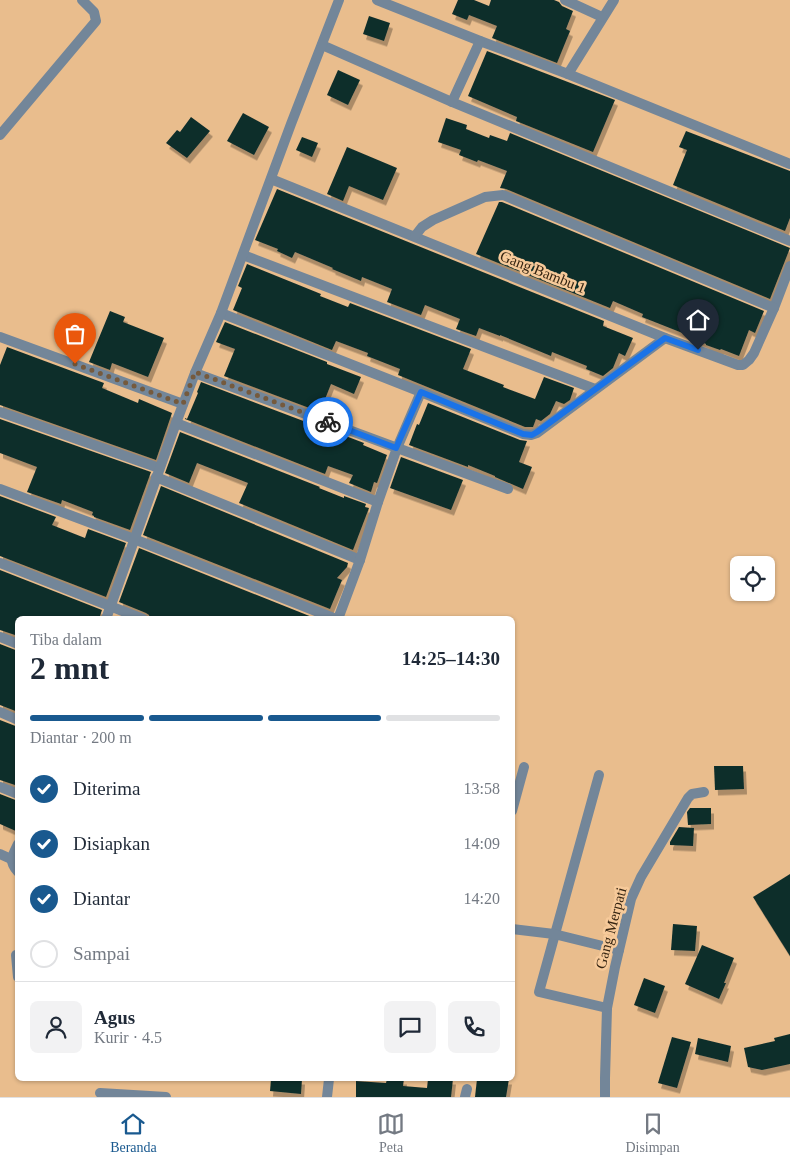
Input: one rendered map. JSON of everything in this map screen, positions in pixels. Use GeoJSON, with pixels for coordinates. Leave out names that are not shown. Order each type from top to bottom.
{"type":"FeatureCollection","features":[{"type":"Feature","properties":{"kind":"street"},"geometry":{"type":"LineString","coordinates":[[0,134],[96,21],[94,12],[82,0]]}},
{"type":"Feature","properties":{"kind":"street"},"geometry":{"type":"LineString","coordinates":[[107,616],[195,372],[221,313],[339,0]]}},
{"type":"Feature","properties":{"kind":"street"},"geometry":{"type":"LineString","coordinates":[[377,0],[568,74],[790,164]]}},
{"type":"Feature","properties":{"kind":"street"},"geometry":{"type":"LineString","coordinates":[[565,0],[602,17]]}},
{"type":"Feature","properties":{"kind":"street"},"geometry":{"type":"LineString","coordinates":[[568,74],[614,0]]}},
{"type":"Feature","properties":{"kind":"street"},"geometry":{"type":"LineString","coordinates":[[452,102],[480,41]]}},
{"type":"Feature","properties":{"kind":"street"},"geometry":{"type":"LineString","coordinates":[[322,45],[452,102],[790,241]]}},
{"type":"Feature","properties":{"kind":"street","name":"Gang Bambu 1"},"geometry":{"type":"LineString","coordinates":[[271,179],[730,363],[743,365],[749,360],[774,308]]}},
{"type":"Feature","properties":{"kind":"street"},"geometry":{"type":"LineString","coordinates":[[414,236],[422,227],[433,220],[485,197],[504,194],[774,308],[790,266]]}},
{"type":"Feature","properties":{"kind":"street"},"geometry":{"type":"LineString","coordinates":[[243,255],[595,390]]}},
{"type":"Feature","properties":{"kind":"street"},"geometry":{"type":"LineString","coordinates":[[221,313],[523,434],[532,435],[665,338]]}},
{"type":"Feature","properties":{"kind":"street"},"geometry":{"type":"LineString","coordinates":[[1,341],[183,404]]}},
{"type":"Feature","properties":{"kind":"street"},"geometry":{"type":"LineString","coordinates":[[195,372],[508,490]]}},
{"type":"Feature","properties":{"kind":"street"},"geometry":{"type":"LineString","coordinates":[[338,616],[360,560],[396,448],[421,392]]}},
{"type":"Feature","properties":{"kind":"street"},"geometry":{"type":"LineString","coordinates":[[0,412],[158,473],[360,560]]}},
{"type":"Feature","properties":{"kind":"street"},"geometry":{"type":"LineString","coordinates":[[176,423],[378,502]]}},
{"type":"Feature","properties":{"kind":"street"},"geometry":{"type":"LineString","coordinates":[[0,489],[134,539],[329,616]]}},
{"type":"Feature","properties":{"kind":"street"},"geometry":{"type":"LineString","coordinates":[[0,562],[136,616]]}},
{"type":"Feature","properties":{"kind":"street"},"geometry":{"type":"LineString","coordinates":[[0,637],[15,643]]}},
{"type":"Feature","properties":{"kind":"street"},"geometry":{"type":"LineString","coordinates":[[0,712],[15,719]]}},
{"type":"Feature","properties":{"kind":"street"},"geometry":{"type":"LineString","coordinates":[[515,800],[524,767]]}},
{"type":"Feature","properties":{"kind":"street"},"geometry":{"type":"LineString","coordinates":[[599,775],[539,992],[607,1008]]}},
{"type":"Feature","properties":{"kind":"street"},"geometry":{"type":"LineString","coordinates":[[0,787],[15,793]]}},
{"type":"Feature","properties":{"kind":"street","name":"Gang Merpati"},"geometry":{"type":"LineString","coordinates":[[605,1097],[607,1008],[632,899],[642,877],[688,798],[692,794],[704,792]]}},
{"type":"Feature","properties":{"kind":"street"},"geometry":{"type":"LineString","coordinates":[[15,850],[11,859],[15,868]]}},
{"type":"Feature","properties":{"kind":"street"},"geometry":{"type":"LineString","coordinates":[[0,854],[11,859]]}},
{"type":"Feature","properties":{"kind":"street"},"geometry":{"type":"LineString","coordinates":[[515,929],[554,934],[619,950]]}},
{"type":"Feature","properties":{"kind":"street"},"geometry":{"type":"LineString","coordinates":[[328,1097],[329,1081]]}},
{"type":"Feature","properties":{"kind":"street"},"geometry":{"type":"LineString","coordinates":[[100,1093],[166,1097]]}},
{"type":"Feature","properties":{"kind":"building"},"geometry":{"type":"Polygon","coordinates":[[[458,0],[474,0],[489,6],[491,0],[554,0],[559,2],[562,6],[573,11],[566,29],[570,31],[557,63],[492,38],[497,26],[469,15],[467,20],[452,14],[458,0]]]}},
{"type":"Feature","properties":{"kind":"building"},"geometry":{"type":"Polygon","coordinates":[[[369,16],[390,23],[384,41],[363,34],[369,16]]]}},
{"type":"Feature","properties":{"kind":"building"},"geometry":{"type":"Polygon","coordinates":[[[487,51],[615,100],[593,152],[516,121],[517,117],[468,96],[487,51]]]}},
{"type":"Feature","properties":{"kind":"building"},"geometry":{"type":"Polygon","coordinates":[[[338,70],[360,80],[348,105],[327,95],[338,70]]]}},
{"type":"Feature","properties":{"kind":"building"},"geometry":{"type":"Polygon","coordinates":[[[243,113],[269,127],[254,155],[227,141],[243,113]]]}},
{"type":"Feature","properties":{"kind":"building"},"geometry":{"type":"Polygon","coordinates":[[[191,117],[210,131],[187,158],[166,143],[177,130],[180,132],[191,117]]]}},
{"type":"Feature","properties":{"kind":"building"},"geometry":{"type":"Polygon","coordinates":[[[446,118],[467,125],[466,129],[489,138],[490,135],[507,141],[510,133],[790,248],[770,299],[500,188],[507,171],[459,155],[461,150],[438,142],[446,118]]]}},
{"type":"Feature","properties":{"kind":"building"},"geometry":{"type":"Polygon","coordinates":[[[686,131],[790,171],[790,218],[785,231],[673,185],[687,150],[679,147],[686,131]]]}},
{"type":"Feature","properties":{"kind":"building"},"geometry":{"type":"Polygon","coordinates":[[[302,137],[318,143],[312,157],[296,150],[302,137]]]}},
{"type":"Feature","properties":{"kind":"building"},"geometry":{"type":"Polygon","coordinates":[[[347,147],[397,168],[383,200],[349,186],[343,201],[327,194],[347,147]]]}},
{"type":"Feature","properties":{"kind":"building"},"geometry":{"type":"Polygon","coordinates":[[[277,189],[604,321],[603,326],[633,338],[625,356],[619,353],[613,368],[603,376],[586,369],[587,366],[552,352],[551,356],[479,328],[476,336],[456,329],[460,319],[425,305],[421,315],[387,302],[392,289],[362,277],[361,281],[295,252],[292,258],[277,251],[278,249],[255,240],[277,189]]]}},
{"type":"Feature","properties":{"kind":"building"},"geometry":{"type":"Polygon","coordinates":[[[499,202],[764,311],[755,333],[749,330],[739,356],[706,345],[690,336],[642,317],[643,314],[613,301],[610,308],[476,254],[499,202]]]}},
{"type":"Feature","properties":{"kind":"building"},"geometry":{"type":"Polygon","coordinates":[[[247,264],[348,307],[350,303],[471,349],[463,369],[504,385],[503,387],[535,399],[544,377],[574,388],[570,400],[564,404],[556,401],[550,414],[541,421],[536,419],[533,427],[525,427],[398,375],[400,369],[367,356],[368,353],[336,341],[332,350],[233,310],[242,288],[238,286],[247,264]]]}},
{"type":"Feature","properties":{"kind":"building"},"geometry":{"type":"Polygon","coordinates":[[[110,311],[125,317],[123,322],[164,338],[148,377],[112,363],[110,370],[89,362],[110,311]]]}},
{"type":"Feature","properties":{"kind":"building"},"geometry":{"type":"Polygon","coordinates":[[[225,322],[361,377],[354,394],[331,384],[320,412],[224,376],[235,349],[216,342],[225,322]]]}},
{"type":"Feature","properties":{"kind":"building"},"geometry":{"type":"Polygon","coordinates":[[[7,347],[104,383],[102,388],[138,403],[139,399],[172,413],[156,460],[0,405],[0,365],[7,347]]]}},
{"type":"Feature","properties":{"kind":"building"},"geometry":{"type":"Polygon","coordinates":[[[201,382],[364,443],[363,445],[387,455],[377,483],[374,482],[371,492],[349,483],[353,475],[328,466],[325,474],[185,419],[187,419],[201,382]]]}},
{"type":"Feature","properties":{"kind":"building"},"geometry":{"type":"Polygon","coordinates":[[[428,403],[520,440],[527,441],[519,462],[532,467],[523,489],[468,465],[468,467],[409,445],[428,403]]]}},
{"type":"Feature","properties":{"kind":"building"},"geometry":{"type":"Polygon","coordinates":[[[0,419],[151,472],[130,530],[94,517],[92,515],[93,512],[62,500],[61,504],[27,492],[37,467],[0,453],[0,419]]]}},
{"type":"Feature","properties":{"kind":"building"},"geometry":{"type":"Polygon","coordinates":[[[180,432],[344,498],[344,496],[366,504],[365,507],[369,508],[353,550],[239,503],[248,483],[197,463],[189,483],[165,473],[180,432]]]}},
{"type":"Feature","properties":{"kind":"building"},"geometry":{"type":"Polygon","coordinates":[[[401,457],[463,480],[451,510],[390,488],[401,457]]]}},
{"type":"Feature","properties":{"kind":"building"},"geometry":{"type":"Polygon","coordinates":[[[161,486],[348,563],[347,567],[337,578],[342,580],[330,609],[143,535],[161,486]]]}},
{"type":"Feature","properties":{"kind":"building"},"geometry":{"type":"Polygon","coordinates":[[[0,496],[56,517],[52,525],[85,538],[88,529],[126,543],[106,597],[0,556],[0,496]]]}},
{"type":"Feature","properties":{"kind":"building"},"geometry":{"type":"Polygon","coordinates":[[[139,548],[309,616],[149,616],[119,602],[139,548]]]}},
{"type":"Feature","properties":{"kind":"building"},"geometry":{"type":"Polygon","coordinates":[[[0,570],[102,610],[100,616],[15,616],[15,635],[0,630],[0,570]]]}},
{"type":"Feature","properties":{"kind":"building"},"geometry":{"type":"Polygon","coordinates":[[[0,644],[15,650],[15,711],[0,705],[0,644]]]}},
{"type":"Feature","properties":{"kind":"building"},"geometry":{"type":"Polygon","coordinates":[[[0,720],[15,726],[15,785],[0,780],[0,720]]]}},
{"type":"Feature","properties":{"kind":"building"},"geometry":{"type":"Polygon","coordinates":[[[714,766],[743,766],[744,789],[715,790],[714,766]]]}},
{"type":"Feature","properties":{"kind":"building"},"geometry":{"type":"Polygon","coordinates":[[[0,794],[15,800],[15,831],[0,824],[0,794]]]}},
{"type":"Feature","properties":{"kind":"building"},"geometry":{"type":"Polygon","coordinates":[[[690,808],[711,808],[711,824],[688,825],[687,812],[690,808]]]}},
{"type":"Feature","properties":{"kind":"building"},"geometry":{"type":"Polygon","coordinates":[[[679,827],[694,828],[693,846],[670,845],[679,827]]]}},
{"type":"Feature","properties":{"kind":"building"},"geometry":{"type":"Polygon","coordinates":[[[790,874],[790,956],[753,897],[790,874]]]}},
{"type":"Feature","properties":{"kind":"building"},"geometry":{"type":"Polygon","coordinates":[[[673,924],[697,926],[695,951],[671,950],[673,924]]]}},
{"type":"Feature","properties":{"kind":"building"},"geometry":{"type":"Polygon","coordinates":[[[702,945],[734,958],[719,999],[685,984],[702,945]]]}},
{"type":"Feature","properties":{"kind":"building"},"geometry":{"type":"Polygon","coordinates":[[[644,978],[665,986],[655,1013],[634,1005],[644,978]]]}},
{"type":"Feature","properties":{"kind":"building"},"geometry":{"type":"Polygon","coordinates":[[[790,1034],[790,1064],[762,1070],[748,1067],[744,1048],[775,1041],[774,1038],[790,1034]]]}},
{"type":"Feature","properties":{"kind":"building"},"geometry":{"type":"Polygon","coordinates":[[[672,1037],[691,1042],[677,1088],[658,1083],[672,1037]]]}},
{"type":"Feature","properties":{"kind":"building"},"geometry":{"type":"Polygon","coordinates":[[[698,1038],[731,1046],[728,1062],[695,1054],[698,1038]]]}},
{"type":"Feature","properties":{"kind":"building"},"geometry":{"type":"Polygon","coordinates":[[[271,1081],[302,1081],[301,1094],[270,1091],[271,1081]]]}},
{"type":"Feature","properties":{"kind":"building"},"geometry":{"type":"Polygon","coordinates":[[[356,1081],[386,1083],[386,1081],[404,1081],[403,1086],[427,1088],[428,1081],[453,1081],[451,1097],[356,1097],[356,1081]]]}},
{"type":"Feature","properties":{"kind":"building"},"geometry":{"type":"Polygon","coordinates":[[[477,1081],[509,1081],[506,1097],[475,1097],[477,1081]]]}},
{"type":"Feature","properties":{"kind":"way so far"},"geometry":{"type":"LineString","coordinates":[[75,364],[183,404],[195,372],[328,422]]}},
{"type":"Feature","properties":{"kind":"route"},"geometry":{"type":"LineString","coordinates":[[328,422],[396,448],[421,392],[523,434],[532,435],[665,338],[698,350]]}}]}
